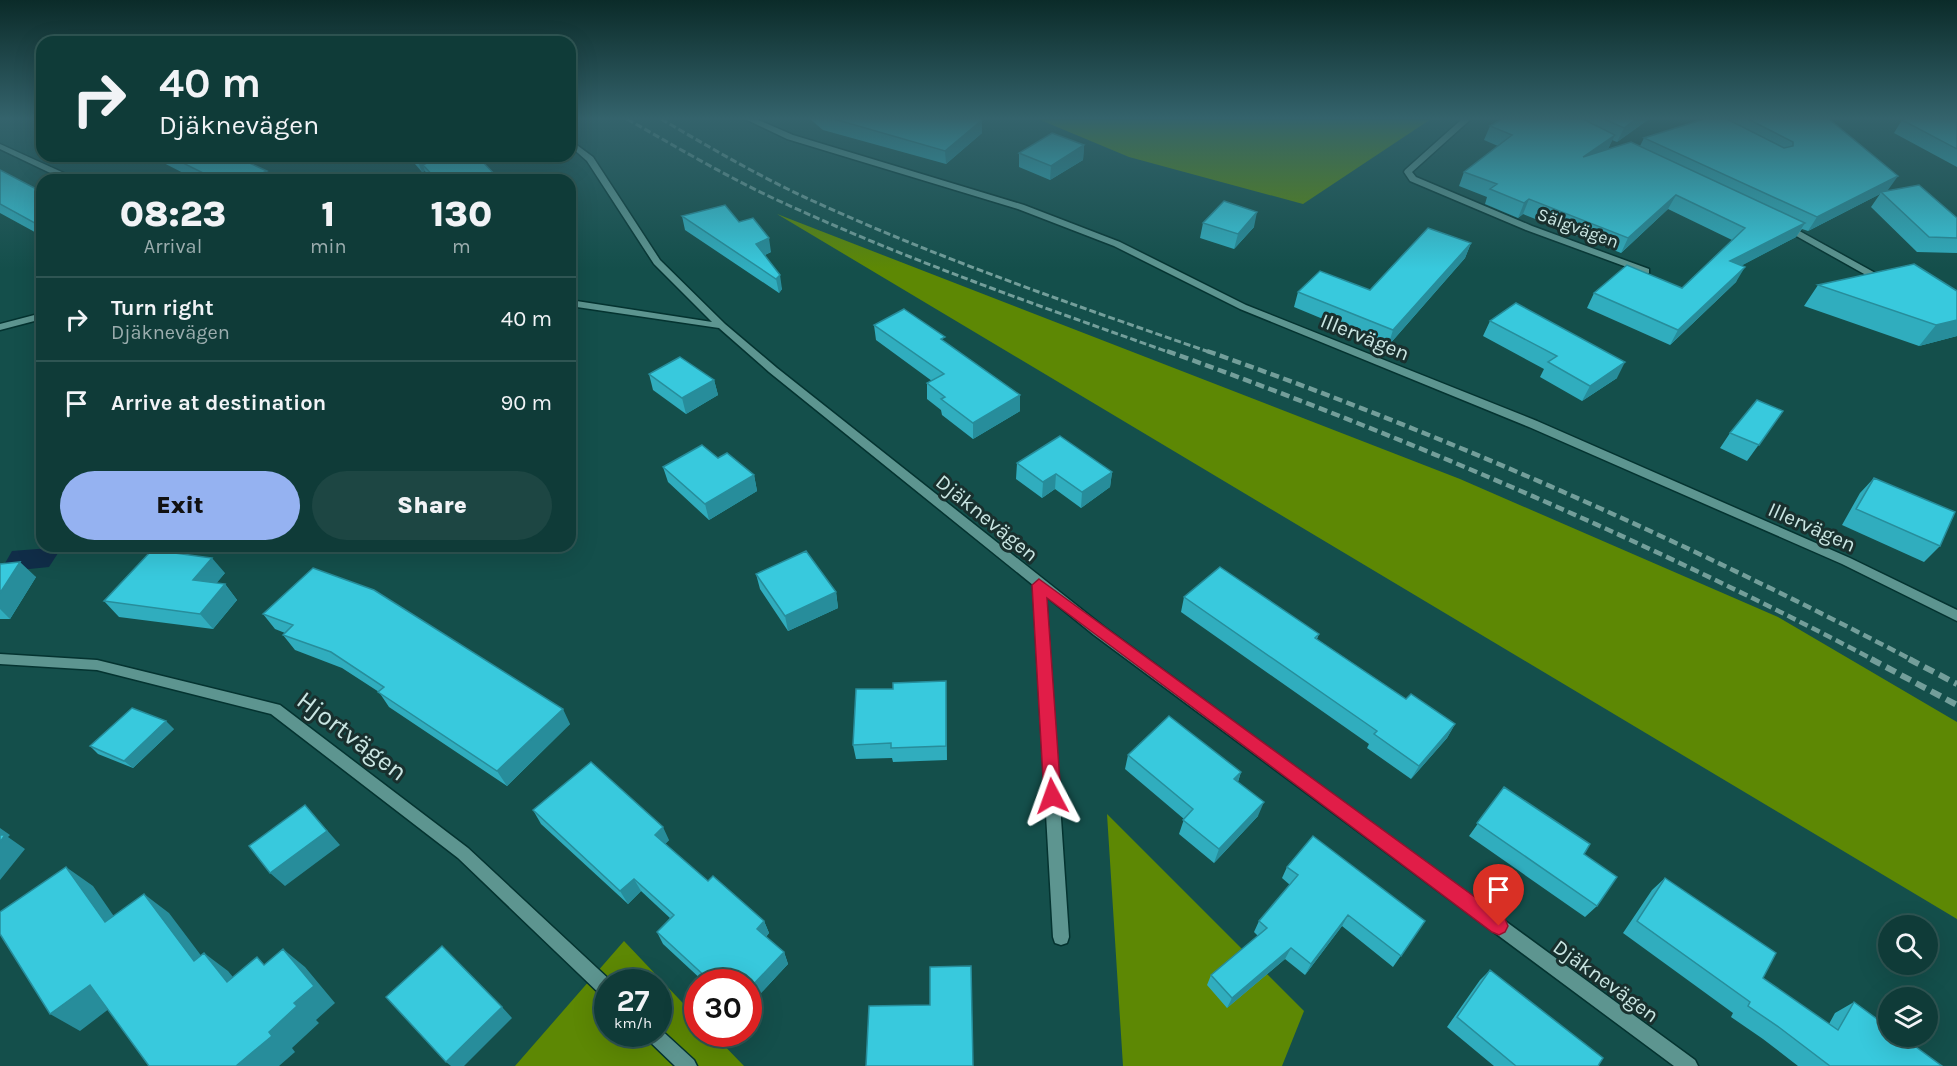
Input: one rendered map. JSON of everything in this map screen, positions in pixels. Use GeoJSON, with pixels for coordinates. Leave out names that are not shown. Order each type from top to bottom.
{"type":"FeatureCollection","features":[{"type":"Feature","properties":{"kind":"street","name":"Djäknevägen"},"geometry":{"type":"LineString","coordinates":[[596,169],[657,262],[722,326],[1039,585],[1689,1066]]}},
{"type":"Feature","properties":{"kind":"street","name":"Illervägen"},"geometry":{"type":"LineString","coordinates":[[895,169],[1021,207],[1117,243],[1243,307],[1533,424],[1846,561],[1957,616]]}},
{"type":"Feature","properties":{"kind":"street","name":"Sälgvägen"},"geometry":{"type":"LineString","coordinates":[[1412,169],[1408,172],[1413,179],[1519,224],[1646,272]]}},
{"type":"Feature","properties":{"kind":"street"},"geometry":{"type":"LineString","coordinates":[[1775,221],[1887,283]]}},
{"type":"Feature","properties":{"kind":"street"},"geometry":{"type":"LineString","coordinates":[[576,304],[722,326]]}},
{"type":"Feature","properties":{"kind":"street"},"geometry":{"type":"LineString","coordinates":[[0,327],[36,317]]}},
{"type":"Feature","properties":{"kind":"street"},"geometry":{"type":"LineString","coordinates":[[1039,585],[1061,937]]}},
{"type":"Feature","properties":{"kind":"street","name":"Hjortvägen"},"geometry":{"type":"LineString","coordinates":[[0,659],[97,665],[275,709],[463,853],[594,977]]}},
{"type":"Feature","properties":{"kind":"street"},"geometry":{"type":"LineString","coordinates":[[668,1047],[688,1066]]}},
{"type":"Feature","properties":{"kind":"green space"},"geometry":{"type":"Polygon","coordinates":[[[1172,169],[1356,169],[1303,204],[1172,169]]]}},
{"type":"Feature","properties":{"kind":"green space"},"geometry":{"type":"Polygon","coordinates":[[[777,214],[1460,479],[1778,617],[1957,722],[1957,919],[777,214]]]}},
{"type":"Feature","properties":{"kind":"green space"},"geometry":{"type":"Polygon","coordinates":[[[1107,814],[1304,1011],[1282,1066],[1123,1066],[1107,814]]]}},
{"type":"Feature","properties":{"kind":"green space"},"geometry":{"type":"Polygon","coordinates":[[[624,941],[651,969],[600,969],[624,941]]]}},
{"type":"Feature","properties":{"kind":"green space"},"geometry":{"type":"Polygon","coordinates":[[[594,975],[594,1047],[672,1047],[672,992],[684,1004],[684,1047],[726,1047],[744,1066],[515,1066],[594,975]]]}},
{"type":"Feature","properties":{"kind":"water"},"geometry":{"type":"Polygon","coordinates":[[[36,549],[36,552],[59,552],[49,567],[0,572],[12,551],[36,549]]]}},
{"type":"Feature","properties":{"kind":"building"},"geometry":{"type":"Polygon","coordinates":[[[194,169],[262,169],[267,171],[260,174],[205,174],[194,169]]]}},
{"type":"Feature","properties":{"kind":"building"},"geometry":{"type":"Polygon","coordinates":[[[426,169],[489,169],[494,174],[431,174],[426,169]]]}},
{"type":"Feature","properties":{"kind":"building"},"geometry":{"type":"Polygon","coordinates":[[[1468,169],[1688,169],[1805,223],[1730,261],[1745,267],[1678,330],[1594,293],[1627,265],[1682,288],[1745,228],[1676,195],[1628,238],[1529,199],[1524,203],[1490,189],[1497,184],[1464,172],[1468,169]]]}},
{"type":"Feature","properties":{"kind":"building"},"geometry":{"type":"Polygon","coordinates":[[[1711,169],[1889,169],[1898,176],[1817,217],[1711,169]]]}},
{"type":"Feature","properties":{"kind":"building"},"geometry":{"type":"Polygon","coordinates":[[[0,170],[36,189],[36,224],[0,204],[0,170]]]}},
{"type":"Feature","properties":{"kind":"building"},"geometry":{"type":"Polygon","coordinates":[[[1919,185],[1957,218],[1957,238],[1929,237],[1881,192],[1919,185]]]}},
{"type":"Feature","properties":{"kind":"building"},"geometry":{"type":"Polygon","coordinates":[[[1224,201],[1257,212],[1238,234],[1203,223],[1224,201]]]}},
{"type":"Feature","properties":{"kind":"building"},"geometry":{"type":"Polygon","coordinates":[[[725,205],[739,222],[753,218],[769,238],[756,244],[780,275],[776,279],[682,216],[725,205]]]}},
{"type":"Feature","properties":{"kind":"building"},"geometry":{"type":"Polygon","coordinates":[[[1428,228],[1471,243],[1393,330],[1298,292],[1320,271],[1370,290],[1428,228]]]}},
{"type":"Feature","properties":{"kind":"building"},"geometry":{"type":"Polygon","coordinates":[[[1914,264],[1957,291],[1957,320],[1936,325],[1818,285],[1914,264]]]}},
{"type":"Feature","properties":{"kind":"building"},"geometry":{"type":"Polygon","coordinates":[[[1516,303],[1625,362],[1590,386],[1548,362],[1557,356],[1490,321],[1516,303]]]}},
{"type":"Feature","properties":{"kind":"building"},"geometry":{"type":"Polygon","coordinates":[[[904,309],[945,337],[941,339],[1020,395],[973,423],[941,399],[945,397],[927,383],[944,374],[874,325],[904,309]]]}},
{"type":"Feature","properties":{"kind":"building"},"geometry":{"type":"Polygon","coordinates":[[[680,357],[714,380],[682,398],[649,374],[680,357]]]}},
{"type":"Feature","properties":{"kind":"building"},"geometry":{"type":"Polygon","coordinates":[[[1757,400],[1783,411],[1759,445],[1730,433],[1757,400]]]}},
{"type":"Feature","properties":{"kind":"building"},"geometry":{"type":"Polygon","coordinates":[[[1060,436],[1112,472],[1082,492],[1056,474],[1043,482],[1017,463],[1060,436]]]}},
{"type":"Feature","properties":{"kind":"building"},"geometry":{"type":"Polygon","coordinates":[[[702,445],[718,458],[727,453],[754,475],[705,504],[663,467],[702,445]]]}},
{"type":"Feature","properties":{"kind":"building"},"geometry":{"type":"Polygon","coordinates":[[[1874,478],[1955,512],[1940,546],[1856,509],[1874,478]]]}},
{"type":"Feature","properties":{"kind":"building"},"geometry":{"type":"Polygon","coordinates":[[[806,551],[836,592],[785,616],[756,574],[806,551]]]}},
{"type":"Feature","properties":{"kind":"building"},"geometry":{"type":"Polygon","coordinates":[[[150,552],[212,558],[193,580],[225,584],[200,614],[104,601],[150,552]]]}},
{"type":"Feature","properties":{"kind":"building"},"geometry":{"type":"Polygon","coordinates":[[[20,562],[0,593],[0,564],[20,562]]]}},
{"type":"Feature","properties":{"kind":"building"},"geometry":{"type":"Polygon","coordinates":[[[1220,567],[1319,634],[1315,638],[1406,699],[1411,694],[1455,724],[1419,766],[1374,734],[1377,731],[1184,597],[1220,567]]]}},
{"type":"Feature","properties":{"kind":"building"},"geometry":{"type":"Polygon","coordinates":[[[313,568],[374,590],[563,709],[497,771],[378,692],[384,687],[331,652],[283,635],[293,625],[263,614],[313,568]]]}},
{"type":"Feature","properties":{"kind":"building"},"geometry":{"type":"Polygon","coordinates":[[[946,681],[946,746],[891,748],[891,743],[853,745],[856,689],[893,689],[893,683],[946,681]]]}},
{"type":"Feature","properties":{"kind":"building"},"geometry":{"type":"Polygon","coordinates":[[[132,708],[166,721],[124,761],[90,746],[132,708]]]}},
{"type":"Feature","properties":{"kind":"building"},"geometry":{"type":"Polygon","coordinates":[[[1169,716],[1241,772],[1234,779],[1264,802],[1219,849],[1183,820],[1193,809],[1128,755],[1169,716]]]}},
{"type":"Feature","properties":{"kind":"building"},"geometry":{"type":"Polygon","coordinates":[[[591,762],[663,827],[655,835],[708,881],[713,876],[764,921],[757,929],[784,952],[762,975],[762,969],[697,969],[657,932],[674,915],[634,879],[620,891],[533,810],[591,762]]]}},
{"type":"Feature","properties":{"kind":"building"},"geometry":{"type":"Polygon","coordinates":[[[1504,787],[1590,844],[1584,854],[1617,877],[1597,906],[1477,823],[1504,787]]]}},
{"type":"Feature","properties":{"kind":"building"},"geometry":{"type":"Polygon","coordinates":[[[305,805],[327,831],[270,873],[249,846],[305,805]]]}},
{"type":"Feature","properties":{"kind":"building"},"geometry":{"type":"Polygon","coordinates":[[[1313,836],[1425,921],[1401,956],[1348,915],[1311,964],[1291,948],[1232,998],[1211,975],[1267,928],[1259,921],[1298,875],[1287,867],[1313,836]]]}},
{"type":"Feature","properties":{"kind":"building"},"geometry":{"type":"Polygon","coordinates":[[[66,867],[105,922],[144,894],[194,961],[204,953],[227,982],[257,957],[264,965],[283,949],[314,986],[294,1003],[297,1006],[269,1032],[272,1036],[236,1066],[149,1066],[90,985],[50,1014],[0,934],[0,912],[66,867]]]}},
{"type":"Feature","properties":{"kind":"building"},"geometry":{"type":"Polygon","coordinates":[[[1665,878],[1776,953],[1763,978],[1838,1030],[1854,1002],[1878,1020],[1878,1047],[1916,1047],[1942,1066],[1830,1066],[1748,1006],[1750,1002],[1637,921],[1665,878]]]}},
{"type":"Feature","properties":{"kind":"building"},"geometry":{"type":"Polygon","coordinates":[[[442,946],[502,1007],[446,1062],[386,997],[442,946]]]}},
{"type":"Feature","properties":{"kind":"building"},"geometry":{"type":"Polygon","coordinates":[[[971,966],[973,1066],[866,1066],[869,1006],[930,1005],[930,967],[971,966]]]}},
{"type":"Feature","properties":{"kind":"building"},"geometry":{"type":"Polygon","coordinates":[[[1490,970],[1603,1058],[1598,1066],[1516,1066],[1457,1017],[1490,970]]]}},
{"type":"Feature","properties":{"kind":"railway"},"geometry":{"type":"LineString","coordinates":[[715,169],[788,205],[882,246],[1171,353]]}},
{"type":"Feature","properties":{"kind":"railway"},"geometry":{"type":"LineString","coordinates":[[749,169],[813,201],[911,243],[1010,282],[1212,353]]}},
{"type":"Feature","properties":{"kind":"railway"},"geometry":{"type":"LineString","coordinates":[[1167,351],[1348,419],[1526,493],[1701,573],[1874,660]]}},
{"type":"Feature","properties":{"kind":"railway"},"geometry":{"type":"LineString","coordinates":[[1207,351],[1387,418],[1565,493],[1740,573],[1912,660]]}},
{"type":"Feature","properties":{"kind":"railway"},"geometry":{"type":"LineString","coordinates":[[1871,659],[1957,705]]}},
{"type":"Feature","properties":{"kind":"railway"},"geometry":{"type":"LineString","coordinates":[[1909,659],[1957,684]]}},
{"type":"Feature","properties":{"kind":"route"},"geometry":{"type":"LineString","coordinates":[[1052,796],[1039,585],[1499,926]]}}]}
